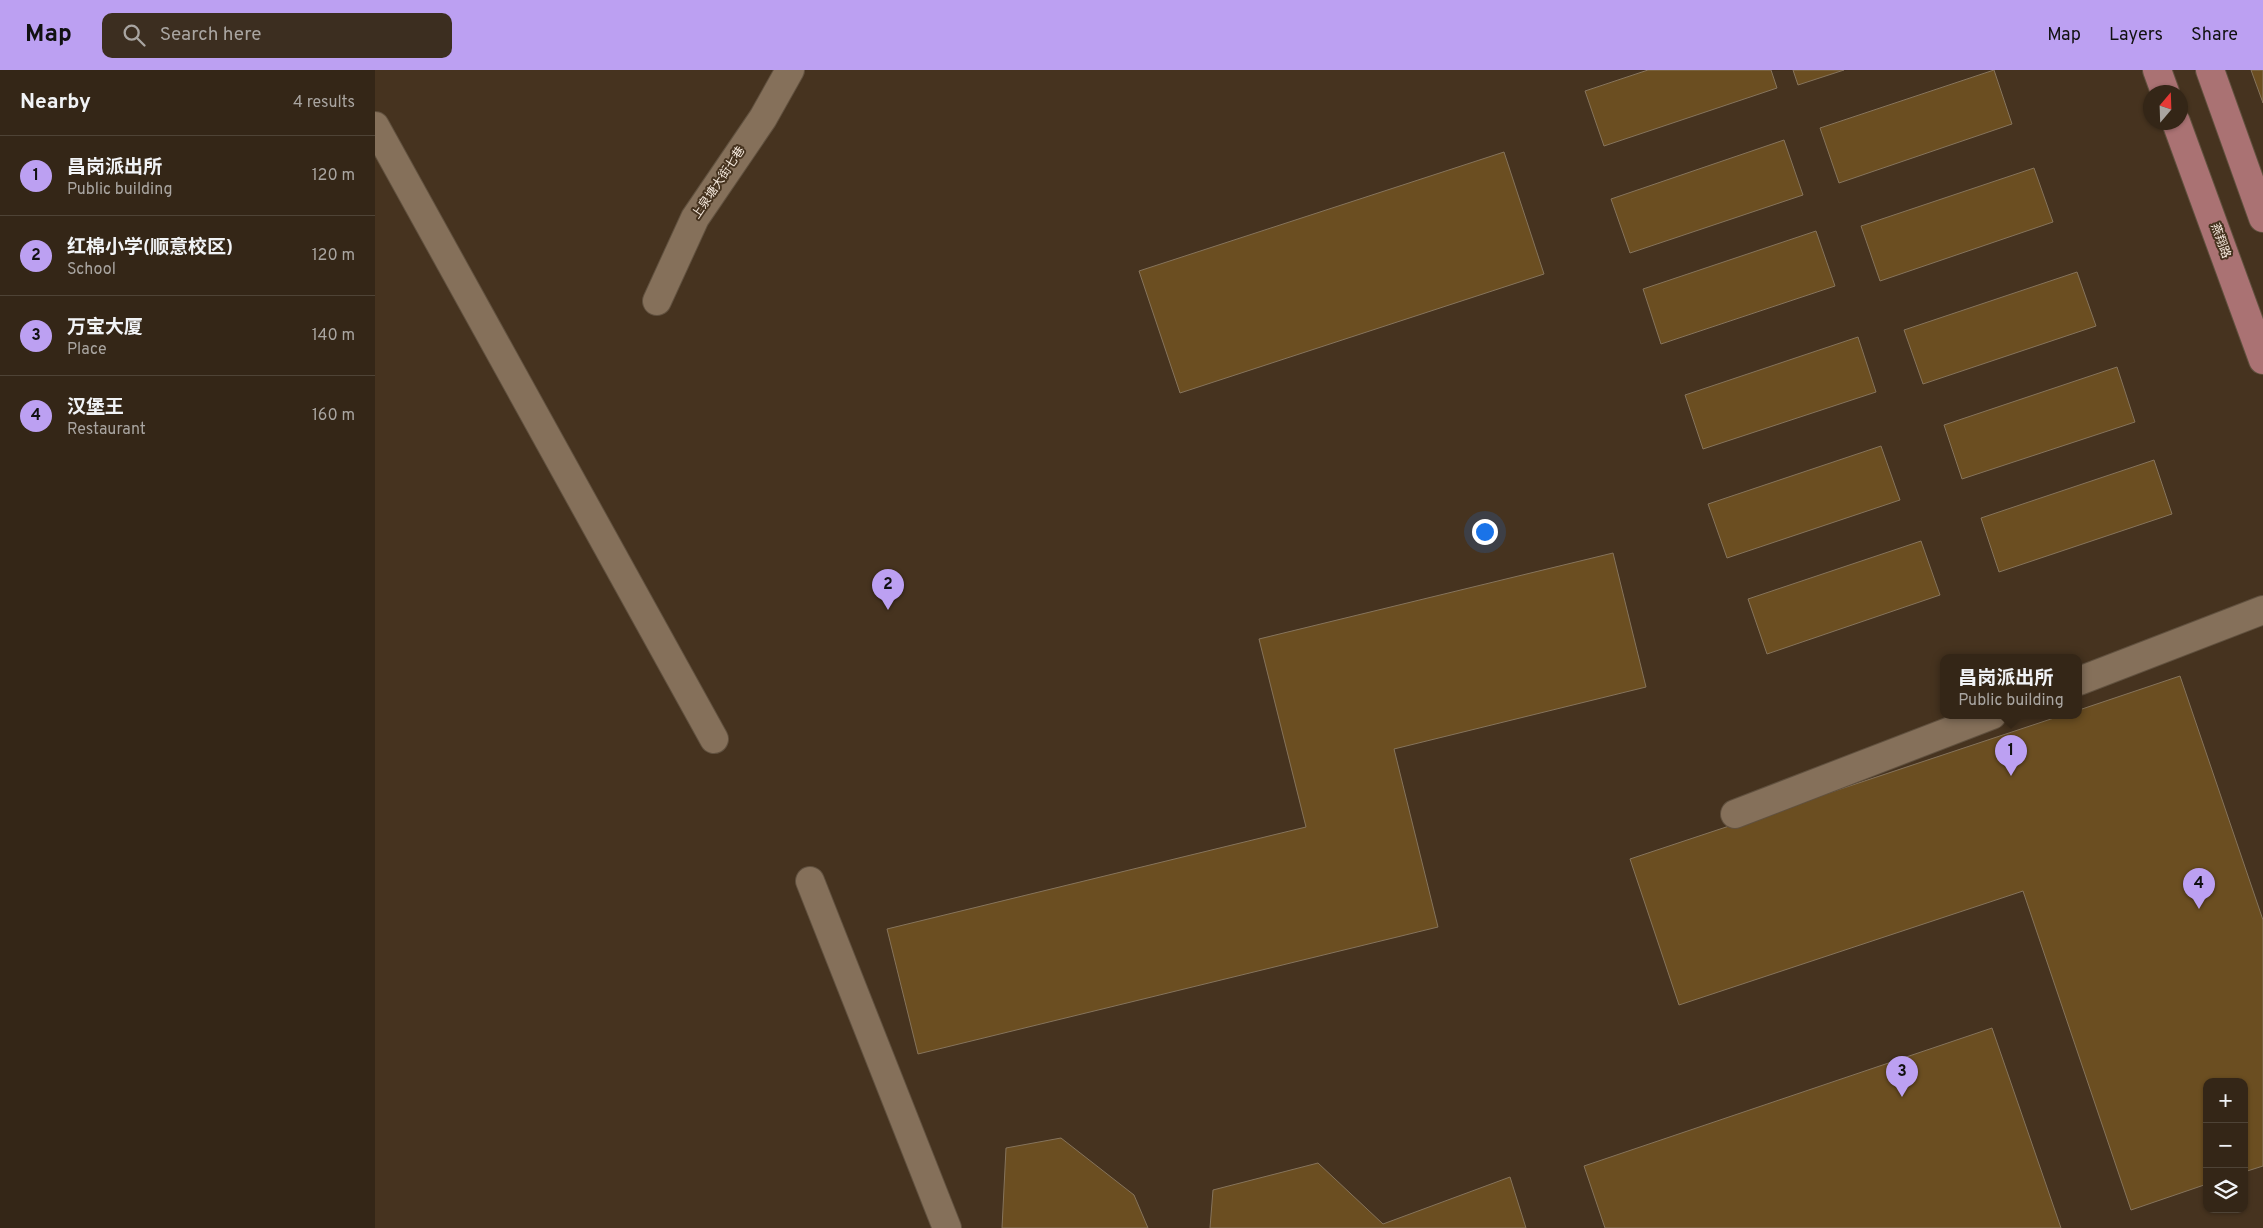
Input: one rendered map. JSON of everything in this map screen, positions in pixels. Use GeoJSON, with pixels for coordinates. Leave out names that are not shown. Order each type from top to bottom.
{"type":"FeatureCollection","features":[{"type":"Feature","properties":{"kind":"main road"},"geometry":{"type":"LineString","coordinates":[[2157,70],[2162,85]]}},
{"type":"Feature","properties":{"kind":"main road"},"geometry":{"type":"LineString","coordinates":[[2210,70],[2263,218]]}},
{"type":"Feature","properties":{"kind":"main road","name":"燕翔路"},"geometry":{"type":"LineString","coordinates":[[2179,130],[2263,360]]}},
{"type":"Feature","properties":{"kind":"street","name":"上泉塘大街七巷"},"geometry":{"type":"LineString","coordinates":[[657,301],[695,218],[763,118],[790,70]]}},
{"type":"Feature","properties":{"kind":"street"},"geometry":{"type":"LineString","coordinates":[[375,126],[714,739]]}},
{"type":"Feature","properties":{"kind":"street"},"geometry":{"type":"LineString","coordinates":[[2082,680],[2263,610]]}},
{"type":"Feature","properties":{"kind":"street"},"geometry":{"type":"LineString","coordinates":[[1735,814],[1982,719]]}},
{"type":"Feature","properties":{"kind":"street"},"geometry":{"type":"LineString","coordinates":[[810,881],[947,1228]]}},
{"type":"Feature","properties":{"kind":"building"},"geometry":{"type":"Polygon","coordinates":[[[1648,70],[1771,70],[1777,88],[1604,146],[1585,91],[1648,70]]]}},
{"type":"Feature","properties":{"kind":"building"},"geometry":{"type":"Polygon","coordinates":[[[1793,70],[1844,70],[1798,85],[1793,70]]]}},
{"type":"Feature","properties":{"kind":"building"},"geometry":{"type":"Polygon","coordinates":[[[1994,70],[2012,124],[1839,183],[1820,128],[1994,70]]]}},
{"type":"Feature","properties":{"kind":"building"},"geometry":{"type":"Polygon","coordinates":[[[2251,70],[2263,70],[2263,103],[2251,70]]]}},
{"type":"Feature","properties":{"kind":"building"},"geometry":{"type":"Polygon","coordinates":[[[1784,140],[1803,195],[1630,253],[1611,199],[1784,140]]]}},
{"type":"Feature","properties":{"kind":"building"},"geometry":{"type":"Polygon","coordinates":[[[1504,152],[1544,274],[1180,393],[1139,271],[1504,152]]]}},
{"type":"Feature","properties":{"kind":"building"},"geometry":{"type":"Polygon","coordinates":[[[2034,168],[2053,222],[1880,281],[1861,226],[2034,168]]]}},
{"type":"Feature","properties":{"kind":"building"},"geometry":{"type":"Polygon","coordinates":[[[1816,231],[1835,286],[1661,344],[1643,289],[1816,231]]]}},
{"type":"Feature","properties":{"kind":"building"},"geometry":{"type":"Polygon","coordinates":[[[2077,272],[2096,326],[1923,384],[1904,330],[2077,272]]]}},
{"type":"Feature","properties":{"kind":"building"},"geometry":{"type":"Polygon","coordinates":[[[1858,337],[1876,392],[1703,449],[1685,395],[1858,337]]]}},
{"type":"Feature","properties":{"kind":"building"},"geometry":{"type":"Polygon","coordinates":[[[2117,367],[2135,422],[1962,479],[1944,425],[2117,367]]]}},
{"type":"Feature","properties":{"kind":"building"},"geometry":{"type":"Polygon","coordinates":[[[1881,446],[1900,500],[1727,558],[1708,504],[1881,446]]]}},
{"type":"Feature","properties":{"kind":"building"},"geometry":{"type":"Polygon","coordinates":[[[2154,460],[2172,514],[1999,572],[1981,518],[2154,460]]]}},
{"type":"Feature","properties":{"kind":"building"},"geometry":{"type":"Polygon","coordinates":[[[1921,541],[1940,595],[1767,654],[1748,599],[1921,541]]]}},
{"type":"Feature","properties":{"kind":"building"},"geometry":{"type":"Polygon","coordinates":[[[1613,553],[1646,687],[1394,749],[1438,927],[918,1054],[887,929],[1306,827],[1259,639],[1613,553]]]}},
{"type":"Feature","properties":{"kind":"building"},"geometry":{"type":"Polygon","coordinates":[[[2180,676],[2263,920],[2263,1166],[2248,1171],[2248,1078],[2203,1078],[2203,1185],[2131,1210],[2023,891],[1679,1005],[1630,859],[2051,719],[2082,719],[2082,709],[2180,676]]]}},
{"type":"Feature","properties":{"kind":"building"},"geometry":{"type":"Polygon","coordinates":[[[1992,1028],[2061,1228],[1605,1228],[1584,1166],[1992,1028]]]}},
{"type":"Feature","properties":{"kind":"building"},"geometry":{"type":"Polygon","coordinates":[[[1061,1138],[1134,1195],[1148,1228],[1002,1228],[1006,1148],[1061,1138]]]}},
{"type":"Feature","properties":{"kind":"building"},"geometry":{"type":"Polygon","coordinates":[[[1318,1163],[1383,1224],[1510,1177],[1526,1228],[1210,1228],[1213,1190],[1318,1163]]]}},
{"type":"Feature","properties":{"kind":"place","name":"红棉小学(顺意校区)"},"geometry":{"type":"Point","coordinates":[888,610]}},
{"type":"Feature","properties":{"kind":"place","name":"昌岗派出所"},"geometry":{"type":"Point","coordinates":[2011,776]}},
{"type":"Feature","properties":{"kind":"place","name":"汉堡王"},"geometry":{"type":"Point","coordinates":[2199,909]}},
{"type":"Feature","properties":{"kind":"place","name":"万宝大厦"},"geometry":{"type":"Point","coordinates":[1902,1097]}}]}
